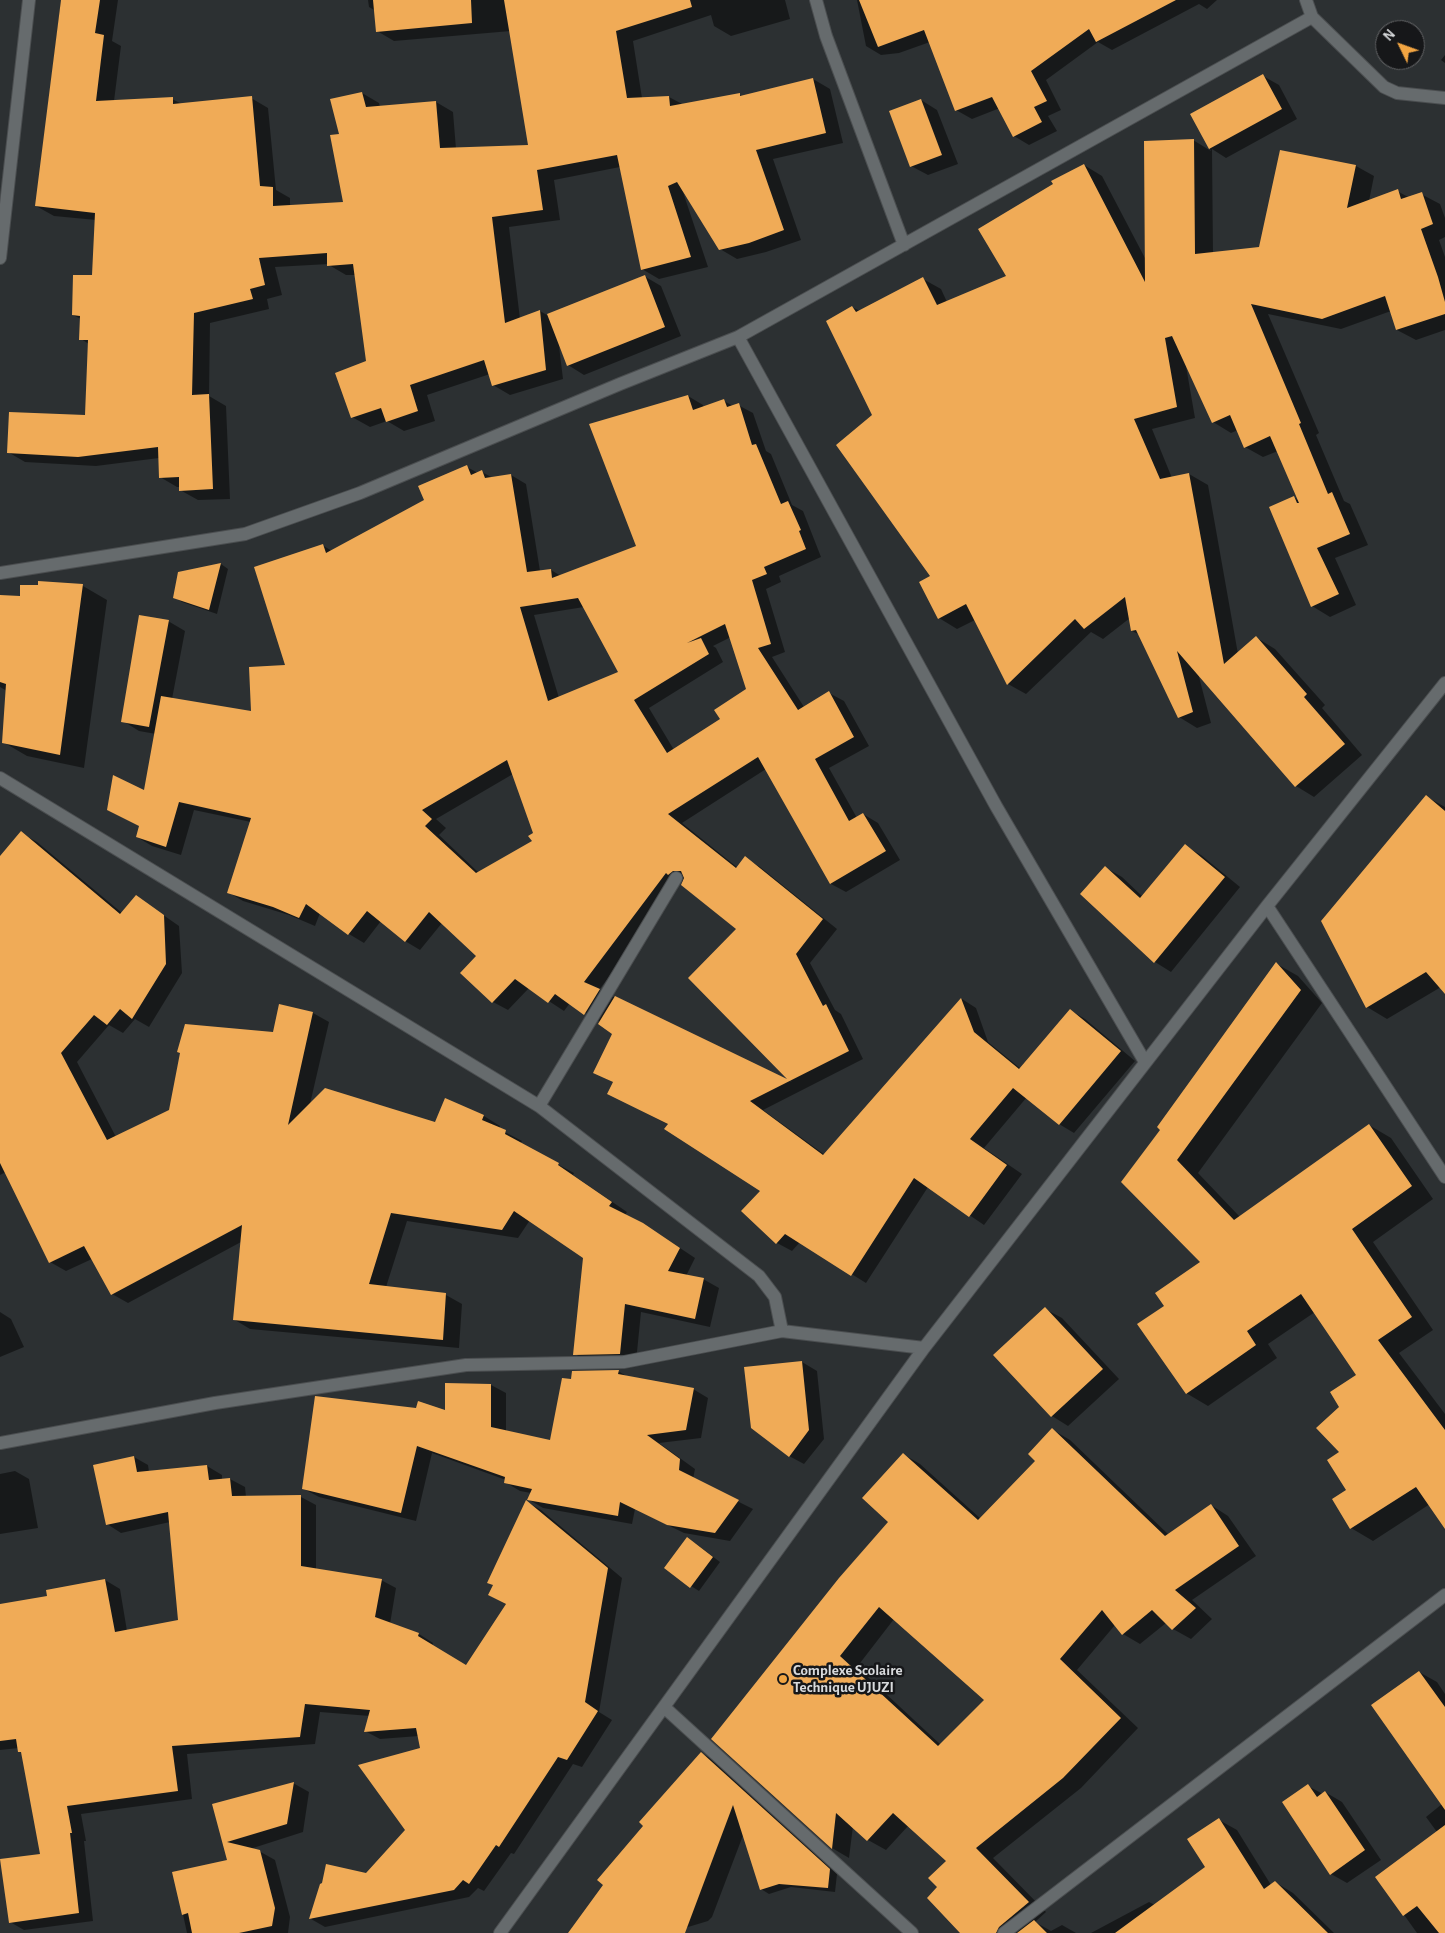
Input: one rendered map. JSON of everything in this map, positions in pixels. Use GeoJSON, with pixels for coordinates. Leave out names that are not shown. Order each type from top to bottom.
{"type":"FeatureCollection","features":[{"type":"Feature","properties":{"kind":"street"},"geometry":{"type":"LineString","coordinates":[[0,253],[29,0]]}},
{"type":"Feature","properties":{"kind":"street"},"geometry":{"type":"LineString","coordinates":[[816,0],[826,36],[904,245]]}},
{"type":"Feature","properties":{"kind":"street"},"geometry":{"type":"LineString","coordinates":[[1306,0],[1312,17],[1384,87],[1397,93],[1445,98]]}},
{"type":"Feature","properties":{"kind":"street"},"geometry":{"type":"LineString","coordinates":[[0,573],[245,534],[360,493],[620,384],[738,337],[1312,17]]}},
{"type":"Feature","properties":{"kind":"street"},"geometry":{"type":"LineString","coordinates":[[738,337],[996,806],[1145,1062]]}},
{"type":"Feature","properties":{"kind":"street"},"geometry":{"type":"LineString","coordinates":[[500,1933],[924,1348],[1267,906],[1445,683]]}},
{"type":"Feature","properties":{"kind":"street"},"geometry":{"type":"LineString","coordinates":[[0,778],[539,1106],[759,1276],[775,1297],[782,1332]]}},
{"type":"Feature","properties":{"kind":"street"},"geometry":{"type":"LineString","coordinates":[[539,1106],[676,878]]}},
{"type":"Feature","properties":{"kind":"street"},"geometry":{"type":"LineString","coordinates":[[1267,906],[1445,1177]]}},
{"type":"Feature","properties":{"kind":"street"},"geometry":{"type":"LineString","coordinates":[[0,1443],[215,1403],[466,1365],[624,1362],[782,1332],[924,1348]]}},
{"type":"Feature","properties":{"kind":"street"},"geometry":{"type":"LineString","coordinates":[[1004,1933],[1445,1595]]}},
{"type":"Feature","properties":{"kind":"street"},"geometry":{"type":"LineString","coordinates":[[664,1707],[912,1933]]}},
{"type":"Feature","properties":{"kind":"building"},"geometry":{"type":"Polygon","coordinates":[[[61,0],[100,0],[95,33],[104,35],[96,101],[173,97],[173,104],[252,96],[260,186],[273,187],[273,206],[343,202],[330,135],[339,134],[330,99],[362,92],[366,107],[436,101],[440,148],[528,145],[504,0],[690,0],[692,7],[616,31],[627,98],[669,96],[670,106],[740,93],[740,96],[813,78],[826,133],[756,150],[784,230],[749,243],[719,250],[677,182],[668,186],[691,257],[641,270],[617,155],[537,170],[543,210],[492,217],[505,323],[540,310],[546,370],[492,386],[484,360],[410,385],[418,411],[386,422],[381,408],[351,418],[335,373],[366,361],[353,264],[327,266],[327,253],[259,258],[265,285],[250,289],[253,299],[194,313],[192,395],[209,394],[213,489],[179,491],[179,477],[159,478],[158,447],[78,457],[7,453],[9,412],[85,415],[88,340],[79,340],[80,316],[72,315],[73,275],[92,275],[95,213],[35,206],[61,0]]]}},
{"type":"Feature","properties":{"kind":"building"},"geometry":{"type":"Polygon","coordinates":[[[373,0],[471,0],[472,23],[376,32],[373,0]]]}},
{"type":"Feature","properties":{"kind":"building"},"geometry":{"type":"Polygon","coordinates":[[[859,0],[1176,0],[1096,42],[1089,29],[1031,71],[1047,101],[1034,107],[1042,122],[1013,137],[992,97],[955,111],[924,30],[878,47],[859,0]]]}},
{"type":"Feature","properties":{"kind":"building"},"geometry":{"type":"Polygon","coordinates":[[[1263,74],[1282,109],[1209,149],[1190,114],[1263,74]]]}},
{"type":"Feature","properties":{"kind":"building"},"geometry":{"type":"Polygon","coordinates":[[[921,99],[942,155],[910,167],[889,111],[921,99]]]}},
{"type":"Feature","properties":{"kind":"building"},"geometry":{"type":"Polygon","coordinates":[[[1194,139],[1195,254],[1259,247],[1280,150],[1356,165],[1347,208],[1398,189],[1401,199],[1422,192],[1433,224],[1421,229],[1438,277],[1445,302],[1445,314],[1396,330],[1385,296],[1322,319],[1251,304],[1301,423],[1299,424],[1328,494],[1332,492],[1350,534],[1317,548],[1339,594],[1311,607],[1269,507],[1294,496],[1297,503],[1299,503],[1270,436],[1244,448],[1230,415],[1212,423],[1172,336],[1165,338],[1177,407],[1134,419],[1160,479],[1189,473],[1224,664],[1256,636],[1307,694],[1304,697],[1345,744],[1295,787],[1177,651],[1193,712],[1178,718],[1136,630],[1131,631],[1125,597],[1084,629],[1075,619],[1007,685],[966,604],[938,619],[919,582],[930,576],[836,445],[872,415],[826,321],[852,306],[856,312],[923,277],[937,305],[1006,276],[978,229],[1053,184],[1051,181],[1084,164],[1145,282],[1144,141],[1194,139]]]}},
{"type":"Feature","properties":{"kind":"building"},"geometry":{"type":"Polygon","coordinates":[[[645,275],[665,327],[567,366],[547,314],[645,275]]]}},
{"type":"Feature","properties":{"kind":"building"},"geometry":{"type":"Polygon","coordinates":[[[688,395],[693,410],[724,399],[727,407],[739,403],[752,445],[756,444],[781,504],[788,501],[801,530],[799,531],[806,549],[764,567],[767,574],[752,580],[771,644],[758,648],[798,710],[829,691],[854,737],[815,759],[849,821],[863,813],[886,851],[830,884],[758,757],[668,814],[736,868],[745,856],[823,919],[796,954],[823,1006],[826,1004],[849,1051],[750,1101],[823,1155],[961,998],[974,1032],[1019,1069],[1070,1009],[1121,1051],[1059,1125],[1013,1088],[970,1139],[1007,1165],[969,1217],[914,1178],[851,1276],[785,1234],[776,1244],[741,1211],[760,1191],[664,1129],[668,1124],[607,1094],[613,1082],[593,1073],[612,1034],[598,1024],[615,996],[787,1079],[688,978],[736,929],[681,885],[684,878],[681,871],[673,871],[668,875],[666,873],[584,982],[600,989],[584,1015],[555,994],[548,1003],[515,979],[492,1003],[460,973],[476,956],[429,912],[405,942],[367,911],[348,935],[306,904],[299,918],[273,907],[227,893],[251,818],[179,802],[166,847],[136,837],[139,826],[107,810],[113,775],[144,790],[161,696],[251,711],[249,667],[285,665],[254,567],[323,544],[326,553],[424,500],[418,486],[467,465],[471,475],[482,470],[485,478],[511,474],[527,572],[551,569],[552,578],[636,546],[589,424],[688,395]],[[578,598],[520,607],[548,701],[618,672],[578,598]],[[725,624],[687,643],[701,638],[709,654],[634,700],[667,753],[720,719],[714,710],[746,689],[725,624]],[[507,760],[422,810],[432,819],[425,826],[476,873],[532,841],[528,836],[533,833],[507,760]]]}},
{"type":"Feature","properties":{"kind":"building"},"geometry":{"type":"Polygon","coordinates":[[[221,563],[209,610],[173,598],[178,572],[221,563]]]}},
{"type":"Feature","properties":{"kind":"building"},"geometry":{"type":"Polygon","coordinates":[[[38,581],[83,584],[60,755],[2,743],[6,684],[0,682],[0,595],[20,596],[20,585],[38,585],[38,581]]]}},
{"type":"Feature","properties":{"kind":"building"},"geometry":{"type":"Polygon","coordinates":[[[139,615],[169,620],[149,727],[121,722],[139,615]]]}},
{"type":"Feature","properties":{"kind":"building"},"geometry":{"type":"Polygon","coordinates":[[[1426,795],[1445,811],[1445,994],[1426,972],[1366,1008],[1321,921],[1426,795]]]}},
{"type":"Feature","properties":{"kind":"building"},"geometry":{"type":"Polygon","coordinates":[[[21,831],[120,914],[136,895],[164,915],[166,964],[132,1019],[120,1009],[107,1025],[94,1015],[61,1053],[107,1140],[169,1110],[180,1053],[177,1052],[185,1024],[273,1032],[279,1004],[313,1012],[288,1125],[325,1088],[435,1122],[445,1098],[484,1115],[482,1120],[506,1130],[505,1134],[559,1163],[558,1165],[612,1202],[609,1206],[643,1223],[680,1248],[668,1271],[704,1278],[695,1319],[625,1304],[620,1354],[573,1355],[583,1258],[514,1211],[502,1230],[391,1213],[369,1284],[446,1293],[443,1340],[233,1320],[242,1225],[111,1295],[84,1246],[49,1263],[0,1163],[0,856],[21,831]]]}},
{"type":"Feature","properties":{"kind":"building"},"geometry":{"type":"Polygon","coordinates":[[[1185,844],[1225,877],[1154,963],[1080,894],[1105,866],[1140,898],[1185,844]]]}},
{"type":"Feature","properties":{"kind":"building"},"geometry":{"type":"Polygon","coordinates":[[[1276,962],[1301,990],[1177,1160],[1234,1220],[1369,1124],[1412,1186],[1352,1229],[1412,1317],[1378,1340],[1445,1430],[1445,1529],[1416,1487],[1350,1529],[1332,1499],[1346,1490],[1327,1460],[1339,1452],[1316,1428],[1339,1407],[1330,1392],[1356,1375],[1301,1294],[1247,1331],[1256,1345],[1186,1394],[1137,1324],[1164,1306],[1155,1293],[1200,1262],[1121,1182],[1160,1130],[1157,1127],[1276,962]]]}},
{"type":"Feature","properties":{"kind":"building"},"geometry":{"type":"Polygon","coordinates":[[[1045,1307],[1103,1369],[1051,1417],[993,1355],[1045,1307]]]}},
{"type":"Feature","properties":{"kind":"building"},"geometry":{"type":"Polygon","coordinates":[[[802,1361],[809,1430],[789,1457],[751,1428],[744,1367],[802,1361]]]}},
{"type":"Feature","properties":{"kind":"building"},"geometry":{"type":"Polygon","coordinates":[[[619,1370],[618,1374],[694,1388],[686,1430],[647,1435],[680,1459],[679,1470],[739,1500],[715,1533],[667,1525],[620,1502],[618,1516],[527,1500],[532,1489],[504,1483],[505,1477],[417,1446],[401,1513],[302,1489],[315,1396],[416,1408],[418,1401],[445,1410],[445,1383],[491,1384],[491,1427],[550,1440],[562,1378],[571,1379],[572,1371],[619,1370]]]}},
{"type":"Feature","properties":{"kind":"building"},"geometry":{"type":"Polygon","coordinates":[[[1052,1428],[1165,1536],[1211,1504],[1239,1546],[1175,1590],[1196,1608],[1172,1630],[1152,1610],[1122,1635],[1102,1610],[1060,1659],[1121,1718],[1063,1778],[976,1848],[1029,1902],[999,1927],[996,1933],[960,1933],[927,1898],[937,1887],[928,1878],[946,1861],[893,1813],[867,1841],[836,1813],[832,1849],[711,1739],[839,1578],[888,1522],[862,1498],[903,1453],[978,1520],[1035,1461],[1028,1454],[1052,1428]],[[879,1607],[840,1656],[938,1746],[984,1700],[879,1607]]]}},
{"type":"Feature","properties":{"kind":"building"},"geometry":{"type":"Polygon","coordinates":[[[134,1456],[137,1472],[207,1465],[209,1480],[230,1478],[232,1496],[301,1495],[301,1566],[382,1579],[375,1617],[419,1633],[418,1636],[466,1665],[506,1604],[488,1595],[493,1585],[487,1583],[526,1500],[608,1568],[585,1702],[598,1711],[567,1760],[558,1757],[499,1847],[496,1845],[469,1884],[463,1880],[454,1890],[309,1919],[320,1884],[322,1883],[326,1864],[366,1873],[405,1830],[358,1765],[420,1748],[416,1728],[364,1732],[370,1710],[305,1704],[300,1737],[172,1746],[178,1791],[67,1806],[72,1833],[70,1833],[79,1913],[9,1923],[0,1859],[40,1854],[21,1752],[18,1752],[16,1739],[0,1741],[0,1604],[47,1596],[46,1590],[105,1579],[115,1632],[178,1620],[168,1512],[106,1525],[93,1465],[134,1456]]]}},
{"type":"Feature","properties":{"kind":"building"},"geometry":{"type":"Polygon","coordinates":[[[687,1537],[713,1557],[690,1588],[664,1568],[687,1537]]]}},
{"type":"Feature","properties":{"kind":"building"},"geometry":{"type":"Polygon","coordinates":[[[1419,1671],[1445,1707],[1445,1810],[1371,1705],[1419,1671]]]}},
{"type":"Feature","properties":{"kind":"building"},"geometry":{"type":"Polygon","coordinates":[[[701,1752],[830,1869],[828,1888],[779,1884],[760,1890],[733,1805],[685,1933],[568,1933],[603,1885],[597,1880],[643,1826],[639,1822],[701,1752]]]}},
{"type":"Feature","properties":{"kind":"building"},"geometry":{"type":"Polygon","coordinates":[[[294,1782],[287,1824],[227,1842],[260,1850],[275,1908],[272,1926],[239,1933],[192,1933],[188,1913],[182,1915],[172,1872],[227,1860],[212,1804],[294,1782]]]}},
{"type":"Feature","properties":{"kind":"building"},"geometry":{"type":"Polygon","coordinates":[[[1308,1784],[1317,1797],[1325,1791],[1365,1850],[1330,1875],[1282,1802],[1308,1784]]]}},
{"type":"Feature","properties":{"kind":"building"},"geometry":{"type":"Polygon","coordinates":[[[1219,1818],[1264,1889],[1275,1881],[1328,1933],[1115,1933],[1205,1867],[1187,1839],[1219,1818]]]}},
{"type":"Feature","properties":{"kind":"building"},"geometry":{"type":"Polygon","coordinates":[[[1445,1825],[1445,1933],[1439,1933],[1417,1906],[1403,1916],[1375,1877],[1445,1825]]]}},
{"type":"Feature","properties":{"kind":"building"},"geometry":{"type":"Polygon","coordinates":[[[1034,1920],[1047,1933],[1017,1933],[1034,1920]]]}},
{"type":"Feature","properties":{"kind":"place","name":"Complexe Scolaire Technique UJUZI"},"geometry":{"type":"Point","coordinates":[783,1679]}}]}
